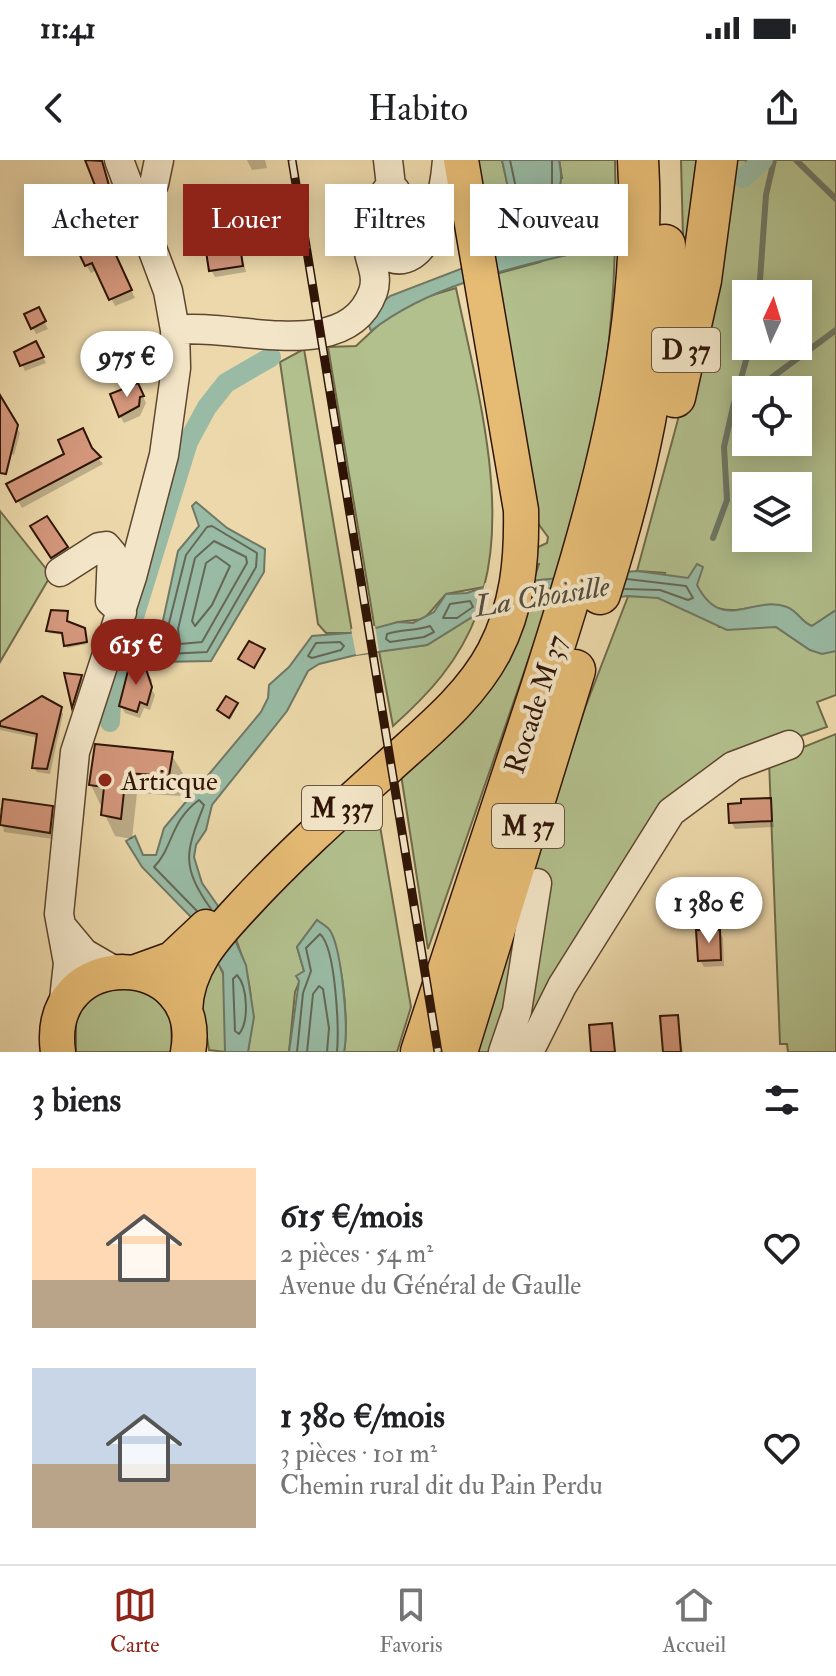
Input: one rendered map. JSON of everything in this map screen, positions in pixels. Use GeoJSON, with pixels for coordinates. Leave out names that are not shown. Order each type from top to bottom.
{"type":"FeatureCollection","features":[{"type":"Feature","properties":{"kind":"highway","name":"Rocade M 37"},"geometry":{"type":"LineString","coordinates":[[605,547],[604,486],[628,360],[638,274],[638,160]]}},
{"type":"Feature","properties":{"kind":"highway","name":"Rocade M 37"},"geometry":{"type":"LineString","coordinates":[[421,1052],[642,446],[661,322],[666,224],[664,160]]}},
{"type":"Feature","properties":{"kind":"highway","name":"D 37"},"geometry":{"type":"LineString","coordinates":[[605,547],[640,509],[675,399],[701,280],[717,160]]}},
{"type":"Feature","properties":{"kind":"highway","name":"Rocade M 37"},"geometry":{"type":"LineString","coordinates":[[457,1052],[583,602]]}},
{"type":"Feature","properties":{"kind":"main road","name":"M 337"},"geometry":{"type":"LineString","coordinates":[[185,1011],[191,973],[216,937],[263,883],[467,691],[494,652],[513,566],[521,510],[448,160]]}},
{"type":"Feature","properties":{"kind":"main road","name":"M 337"},"geometry":{"type":"LineString","coordinates":[[461,160],[474,273]]}},
{"type":"Feature","properties":{"kind":"main road","name":"M 337"},"geometry":{"type":"LineString","coordinates":[[125,971],[160,966],[182,952],[284,845],[426,714],[469,664],[503,611]]}},
{"type":"Feature","properties":{"kind":"main road"},"geometry":{"type":"LineString","coordinates":[[58,1052],[57,1030],[63,1009],[84,983],[125,971],[165,985],[185,1011],[190,1033],[188,1052]]}},
{"type":"Feature","properties":{"kind":"street"},"geometry":{"type":"LineString","coordinates":[[119,160],[128,184]]}},
{"type":"Feature","properties":{"kind":"street"},"geometry":{"type":"LineString","coordinates":[[390,173],[394,199],[378,241],[382,254],[392,260],[406,258],[418,248],[437,221],[448,160]]}},
{"type":"Feature","properties":{"kind":"street"},"geometry":{"type":"LineString","coordinates":[[154,184],[161,161]]}},
{"type":"Feature","properties":{"kind":"street"},"geometry":{"type":"LineString","coordinates":[[175,330],[248,331],[300,337],[345,326],[354,319],[372,293],[376,277],[368,237],[390,173]]}},
{"type":"Feature","properties":{"kind":"street"},"geometry":{"type":"LineString","coordinates":[[63,1009],[68,980],[64,929],[59,914],[75,752],[122,612],[164,455],[174,396],[175,330],[168,291],[155,256]]}},
{"type":"Feature","properties":{"kind":"street"},"geometry":{"type":"LineString","coordinates":[[60,572],[99,547],[106,546],[112,553],[109,596],[112,606],[122,612]]}},
{"type":"Feature","properties":{"kind":"street"},"geometry":{"type":"LineString","coordinates":[[529,1052],[562,986],[671,812],[733,766],[789,745]]}},
{"type":"Feature","properties":{"kind":"street"},"geometry":{"type":"LineString","coordinates":[[503,1052],[517,1011],[537,883]]}},
{"type":"Feature","properties":{"kind":"street"},"geometry":{"type":"LineString","coordinates":[[64,929],[84,953],[125,971]]}},
{"type":"Feature","properties":{"kind":"shaded area"},"geometry":{"type":"Polygon","coordinates":[[[470,160],[502,160],[508,184],[474,184],[470,160]]]}},
{"type":"Feature","properties":{"kind":"shaded area"},"geometry":{"type":"Polygon","coordinates":[[[559,160],[615,160],[615,184],[542,184],[562,178],[559,160]]]}},
{"type":"Feature","properties":{"kind":"shaded area"},"geometry":{"type":"Polygon","coordinates":[[[681,160],[706,160],[697,235],[677,269],[683,238],[681,160]]]}},
{"type":"Feature","properties":{"kind":"shaded area"},"geometry":{"type":"Polygon","coordinates":[[[731,160],[746,160],[747,181],[753,160],[836,160],[836,610],[812,626],[781,606],[730,610],[712,606],[719,627],[776,627],[810,650],[836,651],[836,695],[817,702],[827,727],[718,765],[522,1052],[473,1052],[585,708],[628,596],[657,597],[665,573],[637,571],[693,364],[731,160]]]}},
{"type":"Feature","properties":{"kind":"shaded area"},"geometry":{"type":"Polygon","coordinates":[[[551,256],[615,256],[607,362],[582,493],[555,580],[533,582],[539,564],[531,564],[536,548],[547,543],[548,537],[534,518],[492,275],[551,256]]]}},
{"type":"Feature","properties":{"kind":"shaded area"},"geometry":{"type":"Polygon","coordinates":[[[456,288],[480,399],[491,477],[490,552],[484,587],[446,594],[424,619],[398,622],[375,630],[328,347],[356,346],[386,318],[426,297],[456,288]]]}},
{"type":"Feature","properties":{"kind":"shaded area"},"geometry":{"type":"Polygon","coordinates":[[[304,349],[352,633],[326,633],[318,624],[280,362],[304,349]]]}},
{"type":"Feature","properties":{"kind":"shaded area"},"geometry":{"type":"Polygon","coordinates":[[[0,511],[51,575],[0,662],[0,511]]]}},
{"type":"Feature","properties":{"kind":"shaded area"},"geometry":{"type":"Polygon","coordinates":[[[547,606],[428,949],[400,768],[525,609],[547,606]]]}},
{"type":"Feature","properties":{"kind":"shaded area"},"geometry":{"type":"Polygon","coordinates":[[[477,614],[461,647],[442,675],[393,726],[379,651],[427,645],[477,614]]]}},
{"type":"Feature","properties":{"kind":"shaded area"},"geometry":{"type":"Polygon","coordinates":[[[836,734],[836,1052],[788,1052],[787,1044],[780,1044],[769,761],[836,734]]]}},
{"type":"Feature","properties":{"kind":"shaded area"},"geometry":{"type":"Polygon","coordinates":[[[374,791],[411,1007],[397,1052],[344,1052],[345,1001],[339,962],[326,930],[317,920],[297,947],[304,971],[295,992],[289,1052],[248,1052],[251,995],[236,939],[374,791]]]}},
{"type":"Feature","properties":{"kind":"shaded area"},"geometry":{"type":"Polygon","coordinates":[[[217,960],[225,978],[225,1052],[209,1050],[201,1000],[217,960]]]}},
{"type":"Feature","properties":{"kind":"shaded area"},"geometry":{"type":"Polygon","coordinates":[[[101,988],[146,988],[171,1016],[172,1052],[76,1052],[76,1015],[101,988]]]}},
{"type":"Feature","properties":{"kind":"water"},"geometry":{"type":"Polygon","coordinates":[[[502,160],[559,160],[560,184],[507,184],[502,160]]]}},
{"type":"Feature","properties":{"kind":"water"},"geometry":{"type":"Polygon","coordinates":[[[746,160],[773,160],[747,182],[746,160]]]}},
{"type":"Feature","properties":{"kind":"water"},"geometry":{"type":"Polygon","coordinates":[[[494,256],[563,256],[508,269],[450,288],[396,314],[371,331],[366,317],[390,296],[494,256]]]}},
{"type":"Feature","properties":{"kind":"water"},"geometry":{"type":"Polygon","coordinates":[[[196,502],[227,528],[265,549],[264,572],[211,661],[157,662],[152,655],[159,639],[178,551],[199,526],[192,506],[196,502]]]}},
{"type":"Feature","properties":{"kind":"water","name":"La Choisille"},"geometry":{"type":"Polygon","coordinates":[[[697,564],[703,567],[697,585],[717,608],[728,611],[774,604],[791,609],[812,626],[836,610],[836,651],[822,654],[810,650],[776,627],[727,630],[658,598],[628,596],[477,614],[427,645],[356,655],[319,664],[308,671],[287,711],[212,805],[206,830],[196,845],[194,857],[202,883],[223,913],[246,965],[254,1017],[248,1052],[225,1052],[223,972],[193,919],[142,867],[126,841],[135,836],[143,855],[156,855],[164,828],[261,712],[268,698],[269,685],[289,667],[312,636],[361,632],[398,622],[413,623],[434,612],[446,594],[467,593],[493,584],[637,571],[688,578],[697,564]]]}},
{"type":"Feature","properties":{"kind":"water"},"geometry":{"type":"Polygon","coordinates":[[[317,920],[331,932],[338,956],[345,1009],[344,1052],[289,1052],[299,981],[296,976],[304,971],[297,947],[317,920]]]}},
{"type":"Feature","properties":{"kind":"pier"},"geometry":{"type":"Polygon","coordinates":[[[534,578],[525,609],[477,614],[485,583],[534,578]]]}},
{"type":"Feature","properties":{"kind":"pier"},"geometry":{"type":"Polygon","coordinates":[[[375,626],[379,651],[356,655],[351,629],[375,626]]]}},
{"type":"Feature","properties":{"kind":"building"},"geometry":{"type":"Polygon","coordinates":[[[85,160],[102,161],[109,184],[94,184],[85,160]]]}},
{"type":"Feature","properties":{"kind":"building"},"geometry":{"type":"Polygon","coordinates":[[[80,256],[116,256],[132,290],[109,300],[92,263],[85,266],[80,256]]]}},
{"type":"Feature","properties":{"kind":"building"},"geometry":{"type":"Polygon","coordinates":[[[207,256],[241,256],[243,266],[209,271],[207,256]]]}},
{"type":"Feature","properties":{"kind":"building"},"geometry":{"type":"Polygon","coordinates":[[[39,307],[46,321],[31,329],[24,314],[39,307]]]}},
{"type":"Feature","properties":{"kind":"building"},"geometry":{"type":"Polygon","coordinates":[[[36,341],[44,357],[20,366],[14,352],[36,341]]]}},
{"type":"Feature","properties":{"kind":"building"},"geometry":{"type":"Polygon","coordinates":[[[138,383],[144,396],[140,397],[139,406],[119,417],[110,394],[138,383]]]}},
{"type":"Feature","properties":{"kind":"building"},"geometry":{"type":"Polygon","coordinates":[[[0,395],[18,425],[6,474],[0,473],[0,395]]]}},
{"type":"Feature","properties":{"kind":"building"},"geometry":{"type":"Polygon","coordinates":[[[83,428],[92,448],[101,457],[16,502],[6,484],[64,454],[58,440],[83,428]]]}},
{"type":"Feature","properties":{"kind":"building"},"geometry":{"type":"Polygon","coordinates":[[[47,516],[68,547],[51,558],[30,526],[47,516]]]}},
{"type":"Feature","properties":{"kind":"building"},"geometry":{"type":"Polygon","coordinates":[[[51,610],[68,611],[67,621],[85,628],[87,642],[64,646],[62,633],[46,631],[51,610]]]}},
{"type":"Feature","properties":{"kind":"building"},"geometry":{"type":"Polygon","coordinates":[[[249,641],[265,649],[254,668],[238,659],[249,641]]]}},
{"type":"Feature","properties":{"kind":"building"},"geometry":{"type":"Polygon","coordinates":[[[131,659],[144,663],[152,687],[147,705],[140,702],[137,712],[119,706],[131,659]]]}},
{"type":"Feature","properties":{"kind":"building"},"geometry":{"type":"Polygon","coordinates":[[[64,673],[82,675],[72,708],[64,673]]]}},
{"type":"Feature","properties":{"kind":"building"},"geometry":{"type":"Polygon","coordinates":[[[42,696],[62,707],[47,769],[32,768],[37,734],[0,726],[0,722],[42,696]]]}},
{"type":"Feature","properties":{"kind":"building"},"geometry":{"type":"Polygon","coordinates":[[[226,696],[238,703],[229,718],[217,710],[226,696]]]}},
{"type":"Feature","properties":{"kind":"building","name":"Articque"},"geometry":{"type":"Polygon","coordinates":[[[95,744],[173,752],[169,776],[126,773],[121,819],[101,815],[104,787],[89,785],[95,744]]]}},
{"type":"Feature","properties":{"kind":"building"},"geometry":{"type":"Polygon","coordinates":[[[771,798],[772,821],[729,823],[728,804],[741,803],[741,799],[771,798]]]}},
{"type":"Feature","properties":{"kind":"building"},"geometry":{"type":"Polygon","coordinates":[[[3,799],[53,806],[50,833],[0,825],[3,799]]]}},
{"type":"Feature","properties":{"kind":"building"},"geometry":{"type":"Polygon","coordinates":[[[696,930],[720,930],[721,960],[698,961],[696,930]]]}},
{"type":"Feature","properties":{"kind":"building"},"geometry":{"type":"Polygon","coordinates":[[[678,1015],[681,1052],[663,1052],[660,1016],[678,1015]]]}},
{"type":"Feature","properties":{"kind":"building"},"geometry":{"type":"Polygon","coordinates":[[[612,1023],[615,1052],[591,1052],[589,1025],[612,1023]]]}},
{"type":"Feature","properties":{"kind":"waterway"},"geometry":{"type":"LineString","coordinates":[[743,178],[763,160]]}},
{"type":"Feature","properties":{"kind":"waterway"},"geometry":{"type":"LineString","coordinates":[[760,280],[766,195],[774,160]]}},
{"type":"Feature","properties":{"kind":"waterway"},"geometry":{"type":"LineString","coordinates":[[796,160],[836,199]]}},
{"type":"Feature","properties":{"kind":"waterway"},"geometry":{"type":"LineString","coordinates":[[774,376],[836,330]]}},
{"type":"Feature","properties":{"kind":"waterway"},"geometry":{"type":"LineString","coordinates":[[110,722],[112,688],[188,442],[207,407],[226,383],[271,357]]}},
{"type":"Feature","properties":{"kind":"waterway"},"geometry":{"type":"LineString","coordinates":[[742,376],[746,360]]}},
{"type":"Feature","properties":{"kind":"waterway"},"geometry":{"type":"LineString","coordinates":[[713,538],[727,500],[724,447],[732,411]]}},
{"type":"Feature","properties":{"kind":"railway"},"geometry":{"type":"LineString","coordinates":[[292,160],[438,1052]]}},
{"type":"Feature","properties":{"kind":"place","name":"Articque"},"geometry":{"type":"Point","coordinates":[105,780]}}]}
